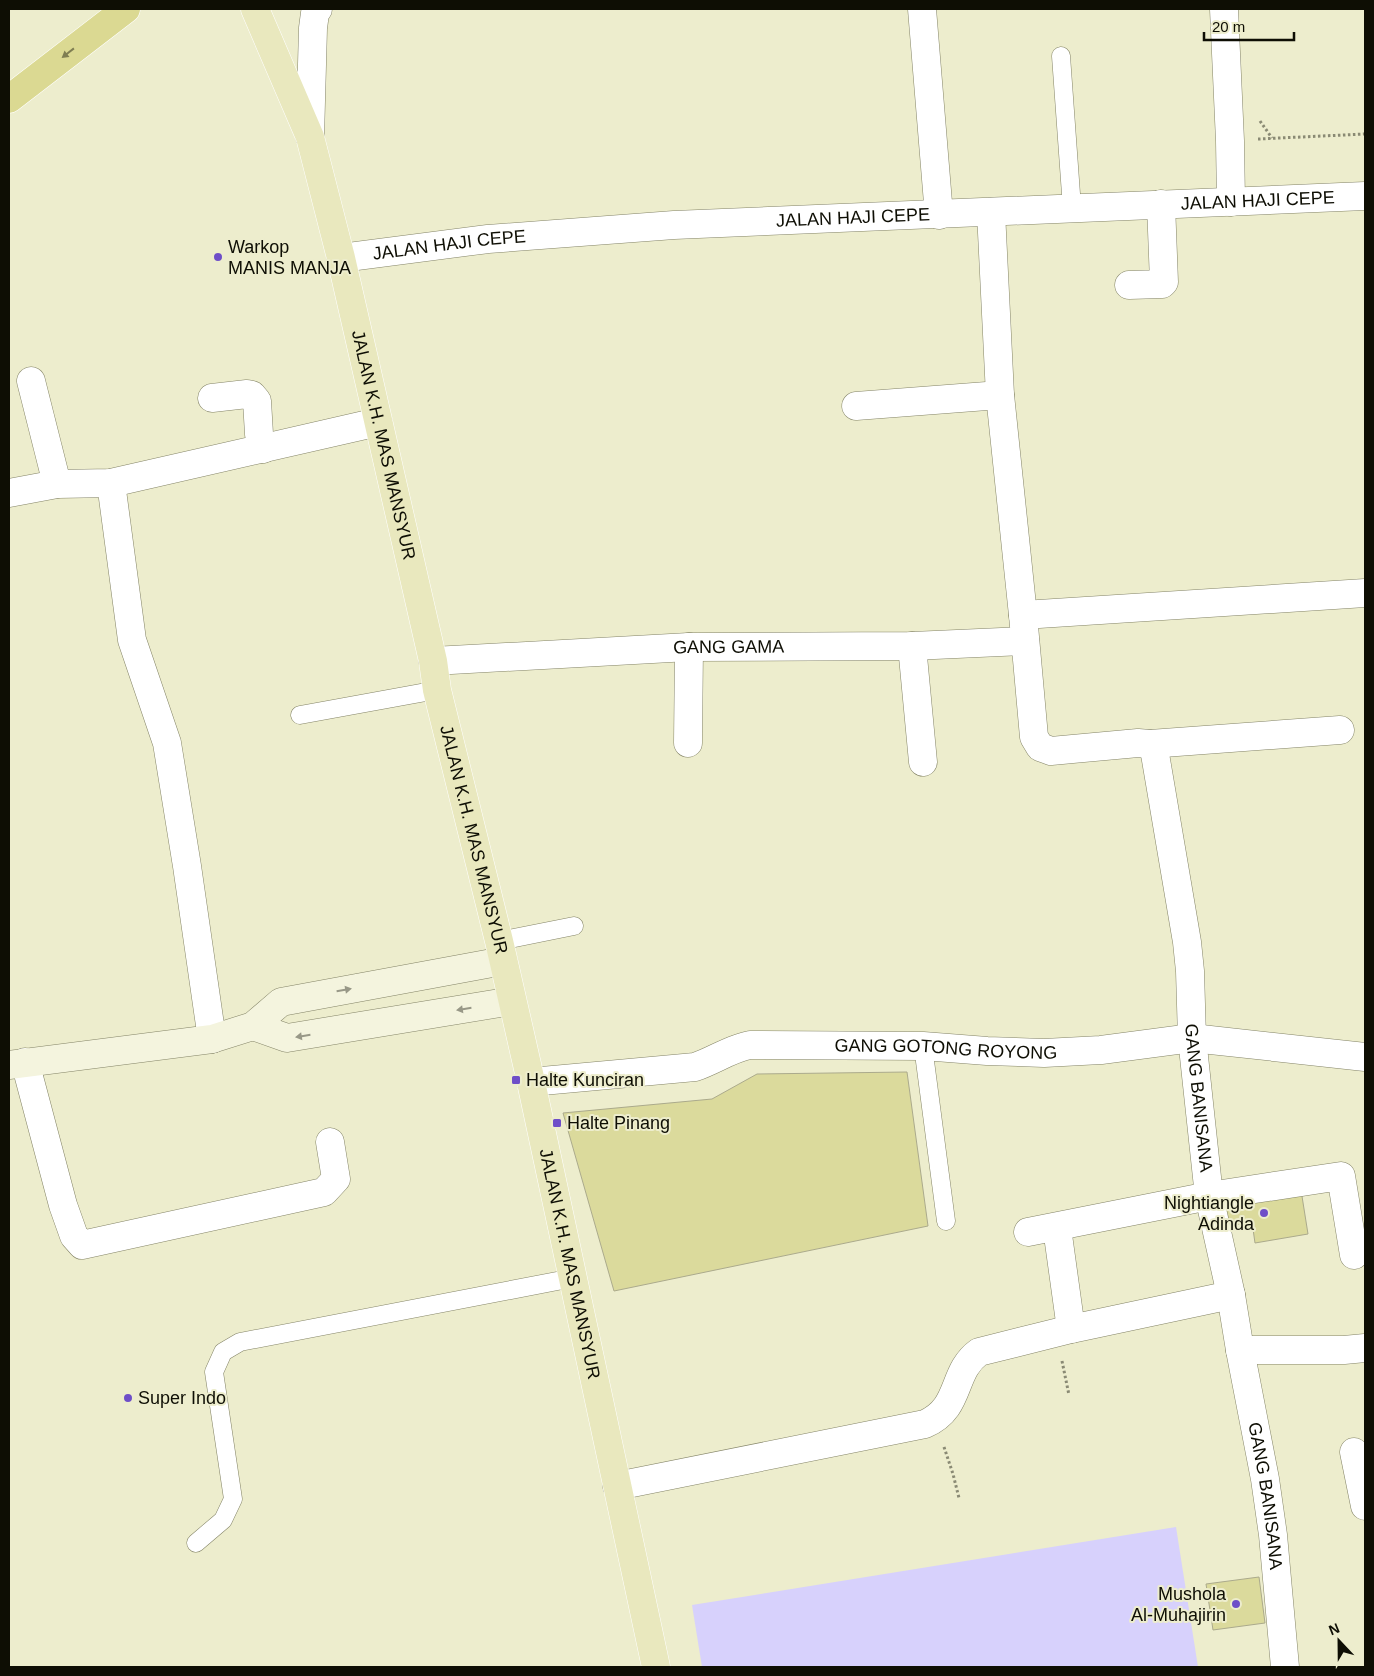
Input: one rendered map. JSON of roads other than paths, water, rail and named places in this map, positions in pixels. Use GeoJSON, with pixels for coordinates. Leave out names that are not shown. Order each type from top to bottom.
{"type":"FeatureCollection","features":[{"type":"Feature","properties":{"kind":"highway"},"geometry":{"type":"LineString","coordinates":[[9,99],[126,9]]}},
{"type":"Feature","properties":{"kind":"main road","name":"JALAN K.H. MAS MANSYUR"},"geometry":{"type":"LineString","coordinates":[[258,15],[310,137],[341,258],[433,661],[437,690],[531,1082],[656,1667]]}},
{"type":"Feature","properties":{"kind":"main road"},"geometry":{"type":"LineString","coordinates":[[17,1063],[212,1039],[253,1026],[280,1002],[501,951]]}},
{"type":"Feature","properties":{"kind":"main road"},"geometry":{"type":"LineString","coordinates":[[253,1026],[287,1038],[512,1001]]}},
{"type":"Feature","properties":{"kind":"street"},"geometry":{"type":"LineString","coordinates":[[310,137],[313,28],[315,13],[318,9]]}},
{"type":"Feature","properties":{"kind":"street"},"geometry":{"type":"LineString","coordinates":[[922,9],[939,215]]}},
{"type":"Feature","properties":{"kind":"street"},"geometry":{"type":"LineString","coordinates":[[1224,9],[1231,202]]}},
{"type":"Feature","properties":{"kind":"street","name":"JALAN HAJI CEPE"},"geometry":{"type":"LineString","coordinates":[[341,258],[488,239],[674,225],[1365,196]]}},
{"type":"Feature","properties":{"kind":"street"},"geometry":{"type":"LineString","coordinates":[[1128,285],[1162,284],[1164,282],[1161,204]]}},
{"type":"Feature","properties":{"kind":"street"},"geometry":{"type":"LineString","coordinates":[[992,212],[1000,394],[1034,737],[1040,747],[1051,752],[1138,743],[1150,744],[1340,730]]}},
{"type":"Feature","properties":{"kind":"street"},"geometry":{"type":"LineString","coordinates":[[32,382],[58,484]]}},
{"type":"Feature","properties":{"kind":"street"},"geometry":{"type":"LineString","coordinates":[[212,398],[247,394],[257,401],[259,434],[263,449]]}},
{"type":"Feature","properties":{"kind":"street"},"geometry":{"type":"LineString","coordinates":[[856,406],[1000,394]]}},
{"type":"Feature","properties":{"kind":"street"},"geometry":{"type":"LineString","coordinates":[[9,493],[58,484],[111,483],[378,422]]}},
{"type":"Feature","properties":{"kind":"street"},"geometry":{"type":"LineString","coordinates":[[111,483],[132,640],[167,743],[212,1039]]}},
{"type":"Feature","properties":{"kind":"street","name":"GANG GAMA"},"geometry":{"type":"LineString","coordinates":[[433,661],[689,647],[912,646],[1024,628],[1365,592]]}},
{"type":"Feature","properties":{"kind":"street"},"geometry":{"type":"LineString","coordinates":[[912,646],[923,762]]}},
{"type":"Feature","properties":{"kind":"street"},"geometry":{"type":"LineString","coordinates":[[688,743],[689,647]]}},
{"type":"Feature","properties":{"kind":"street","name":"GANG BANISANA"},"geometry":{"type":"LineString","coordinates":[[1150,744],[1155,754],[1187,942],[1192,1038],[1209,1196],[1231,1295],[1265,1479],[1273,1535],[1285,1667]]}},
{"type":"Feature","properties":{"kind":"street","name":"GANG GOTONG ROYONG"},"geometry":{"type":"LineString","coordinates":[[531,1082],[695,1067],[713,1061],[742,1046],[750,1045],[923,1046],[1044,1053],[1101,1050],[1192,1038],[1365,1057]]}},
{"type":"Feature","properties":{"kind":"street"},"geometry":{"type":"LineString","coordinates":[[17,1063],[74,1236],[82,1244],[324,1192],[336,1178],[330,1142]]}},
{"type":"Feature","properties":{"kind":"street"},"geometry":{"type":"LineString","coordinates":[[1028,1232],[1056,1228],[1209,1196],[1341,1176],[1354,1255]]}},
{"type":"Feature","properties":{"kind":"street"},"geometry":{"type":"LineString","coordinates":[[1056,1228],[1064,1331]]}},
{"type":"Feature","properties":{"kind":"street"},"geometry":{"type":"LineString","coordinates":[[617,1486],[925,1424],[936,1420],[950,1404],[971,1358],[980,1352],[1064,1331],[1231,1295]]}},
{"type":"Feature","properties":{"kind":"street"},"geometry":{"type":"LineString","coordinates":[[1240,1350],[1344,1350],[1365,1348]]}},
{"type":"Feature","properties":{"kind":"street"},"geometry":{"type":"LineString","coordinates":[[1354,1452],[1365,1506]]}},
{"type":"Feature","properties":{"kind":"lane"},"geometry":{"type":"LineString","coordinates":[[1061,56],[1072,208]]}},
{"type":"Feature","properties":{"kind":"lane"},"geometry":{"type":"LineString","coordinates":[[300,715],[437,690]]}},
{"type":"Feature","properties":{"kind":"lane"},"geometry":{"type":"LineString","coordinates":[[501,951],[574,926]]}},
{"type":"Feature","properties":{"kind":"lane"},"geometry":{"type":"LineString","coordinates":[[923,1046],[946,1221]]}},
{"type":"Feature","properties":{"kind":"lane"},"geometry":{"type":"LineString","coordinates":[[196,1543],[223,1520],[233,1499],[214,1372],[223,1352],[240,1342],[573,1278]]}},
{"type":"Feature","properties":{"kind":"place","name":"Warkop MANIS MANJA"},"geometry":{"type":"Point","coordinates":[218,257]}},
{"type":"Feature","properties":{"kind":"place","name":"Halte Kunciran"},"geometry":{"type":"Point","coordinates":[516,1080]}},
{"type":"Feature","properties":{"kind":"place","name":"Halte Pinang"},"geometry":{"type":"Point","coordinates":[557,1123]}},
{"type":"Feature","properties":{"kind":"place","name":"Nightiangle Adinda"},"geometry":{"type":"Point","coordinates":[1264,1213]}},
{"type":"Feature","properties":{"kind":"place","name":"Super Indo"},"geometry":{"type":"Point","coordinates":[128,1398]}},
{"type":"Feature","properties":{"kind":"place","name":"Mushola Al-Muhajirin"},"geometry":{"type":"Point","coordinates":[1236,1604]}}]}
